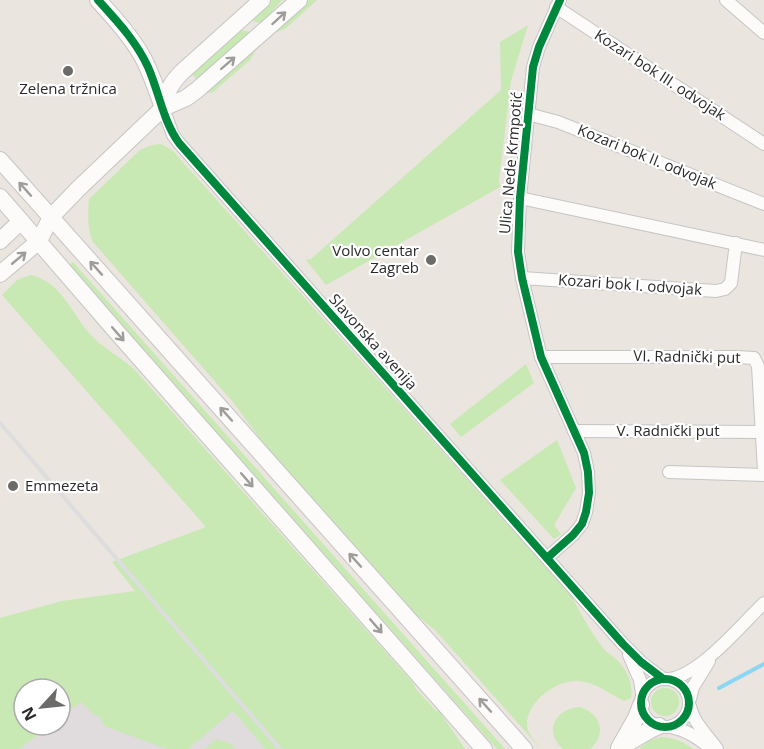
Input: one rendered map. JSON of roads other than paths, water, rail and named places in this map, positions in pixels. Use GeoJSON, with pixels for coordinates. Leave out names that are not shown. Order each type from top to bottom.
{"type":"FeatureCollection","features":[{"type":"Feature","properties":{"kind":"main road","name":"Slavonska avenija"},"geometry":{"type":"LineString","coordinates":[[98,0],[127,33],[142,55],[163,108]]}},
{"type":"Feature","properties":{"kind":"main road"},"geometry":{"type":"LineString","coordinates":[[163,108],[172,82],[262,0]]}},
{"type":"Feature","properties":{"kind":"main road"},"geometry":{"type":"LineString","coordinates":[[0,274],[39,242],[51,217],[163,108],[186,98],[197,90],[299,0]]}},
{"type":"Feature","properties":{"kind":"main road"},"geometry":{"type":"LineString","coordinates":[[148,68],[168,76],[182,72]]}},
{"type":"Feature","properties":{"kind":"main road"},"geometry":{"type":"LineString","coordinates":[[0,160],[524,749]]}},
{"type":"Feature","properties":{"kind":"main road"},"geometry":{"type":"LineString","coordinates":[[0,196],[484,749]]}},
{"type":"Feature","properties":{"kind":"main road"},"geometry":{"type":"LineString","coordinates":[[0,241],[21,221],[51,217]]}},
{"type":"Feature","properties":{"kind":"main road"},"geometry":{"type":"LineString","coordinates":[[618,748],[636,718],[642,700]]}},
{"type":"Feature","properties":{"kind":"main road"},"geometry":{"type":"LineString","coordinates":[[618,748],[650,730],[665,727]]}},
{"type":"Feature","properties":{"kind":"street"},"geometry":{"type":"LineString","coordinates":[[726,0],[764,33]]}},
{"type":"Feature","properties":{"kind":"street","name":"Ulica Nede Krmpotić"},"geometry":{"type":"LineString","coordinates":[[547,558],[582,524],[589,493],[584,453],[541,357],[518,252],[520,198],[533,67],[558,4]]}},
{"type":"Feature","properties":{"kind":"street","name":"Kozari bok III. odvojak"},"geometry":{"type":"LineString","coordinates":[[558,4],[764,144]]}},
{"type":"Feature","properties":{"kind":"street","name":"Slavonska avenija"},"geometry":{"type":"LineString","coordinates":[[163,108],[173,135],[179,143],[623,644],[641,662],[666,678]]}},
{"type":"Feature","properties":{"kind":"street","name":"Kozari bok II. odvojak"},"geometry":{"type":"LineString","coordinates":[[528,114],[558,122],[764,204]]}},
{"type":"Feature","properties":{"kind":"street"},"geometry":{"type":"LineString","coordinates":[[520,198],[764,250]]}},
{"type":"Feature","properties":{"kind":"street","name":"Kozari bok I. odvojak"},"geometry":{"type":"LineString","coordinates":[[522,278],[716,291],[725,289],[731,283],[736,243]]}},
{"type":"Feature","properties":{"kind":"street","name":"VI. Radnički put"},"geometry":{"type":"LineString","coordinates":[[541,357],[754,358],[758,366],[764,473]]}},
{"type":"Feature","properties":{"kind":"street","name":"V. Radnički put"},"geometry":{"type":"LineString","coordinates":[[574,431],[763,432]]}},
{"type":"Feature","properties":{"kind":"street"},"geometry":{"type":"LineString","coordinates":[[669,472],[764,473]]}},
{"type":"Feature","properties":{"kind":"street"},"geometry":{"type":"LineString","coordinates":[[712,749],[680,728],[652,723],[643,712],[642,700],[650,684],[666,678],[676,678],[693,669],[714,652],[764,603]]}},
{"type":"Feature","properties":{"kind":"street","name":"Slavonska avenija"},"geometry":{"type":"LineString","coordinates":[[623,644],[638,673],[642,700]]}},
{"type":"Feature","properties":{"kind":"street"},"geometry":{"type":"LineString","coordinates":[[665,727],[686,716],[693,687],[714,652]]}},
{"type":"Feature","properties":{"kind":"street"},"geometry":{"type":"LineString","coordinates":[[666,678],[678,681],[684,687],[694,719],[717,749]]}},
{"type":"Feature","properties":{"kind":"waterway"},"geometry":{"type":"LineString","coordinates":[[719,688],[764,664]]}},
{"type":"Feature","properties":{"kind":"railway"},"geometry":{"type":"LineString","coordinates":[[0,423],[280,749]]}},
{"type":"Feature","properties":{"kind":"place","name":"Zelena tržnica"},"geometry":{"type":"Point","coordinates":[68,71]}},
{"type":"Feature","properties":{"kind":"place","name":"Volvo centar Zagreb"},"geometry":{"type":"Point","coordinates":[431,260]}},
{"type":"Feature","properties":{"kind":"place","name":"Emmezeta"},"geometry":{"type":"Point","coordinates":[13,486]}}]}
